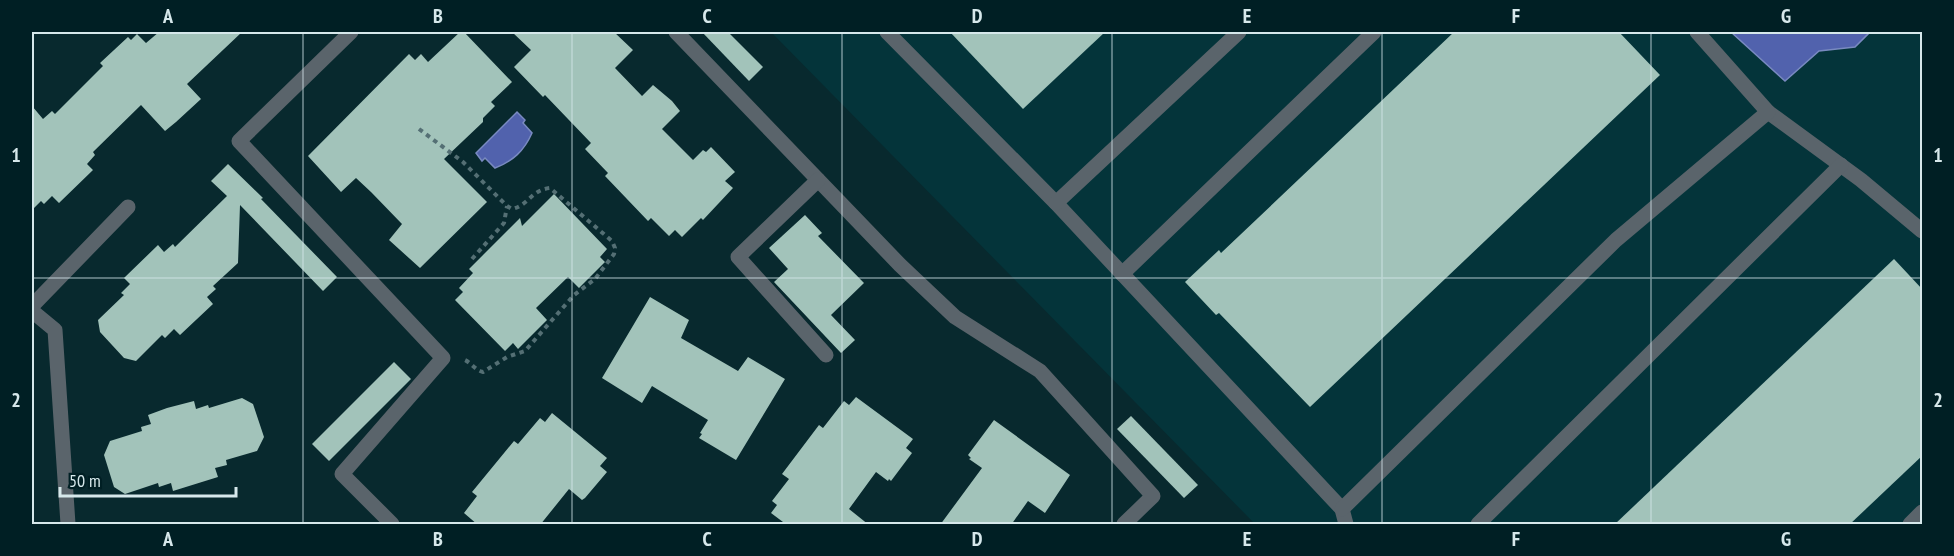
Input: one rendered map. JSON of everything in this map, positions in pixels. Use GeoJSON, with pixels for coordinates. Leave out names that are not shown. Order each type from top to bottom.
{"type":"FeatureCollection","features":[{"type":"Feature","properties":{"kind":"street"},"geometry":{"type":"LineString","coordinates":[[351,32],[239,141],[442,358],[342,474],[392,525]]}},
{"type":"Feature","properties":{"kind":"street"},"geometry":{"type":"LineString","coordinates":[[676,32],[900,264],[955,317],[1040,371],[1153,496],[1124,525]]}},
{"type":"Feature","properties":{"kind":"street"},"geometry":{"type":"LineString","coordinates":[[887,32],[1056,204],[1342,509],[1346,525]]}},
{"type":"Feature","properties":{"kind":"street"},"geometry":{"type":"LineString","coordinates":[[1056,204],[1239,32]]}},
{"type":"Feature","properties":{"kind":"street"},"geometry":{"type":"LineString","coordinates":[[1122,274],[1374,32]]}},
{"type":"Feature","properties":{"kind":"street"},"geometry":{"type":"LineString","coordinates":[[1696,32],[1768,112],[1840,165],[1923,231]]}},
{"type":"Feature","properties":{"kind":"street"},"geometry":{"type":"LineString","coordinates":[[1342,509],[1616,240],[1768,112]]}},
{"type":"Feature","properties":{"kind":"street"},"geometry":{"type":"LineString","coordinates":[[1478,525],[1840,165]]}},
{"type":"Feature","properties":{"kind":"street"},"geometry":{"type":"LineString","coordinates":[[818,180],[738,257],[826,355]]}},
{"type":"Feature","properties":{"kind":"street"},"geometry":{"type":"LineString","coordinates":[[32,306],[128,207]]}},
{"type":"Feature","properties":{"kind":"street"},"geometry":{"type":"LineString","coordinates":[[32,311],[55,330],[68,525]]}},
{"type":"Feature","properties":{"kind":"street"},"geometry":{"type":"LineString","coordinates":[[1910,525],[1923,512]]}},
{"type":"Feature","properties":{"kind":"path"},"geometry":{"type":"LineString","coordinates":[[419,129],[463,162],[507,206],[512,209],[520,207],[535,192],[550,188],[612,241],[615,248],[615,254],[596,279],[574,295],[525,351],[507,357],[483,372],[478,371],[466,359],[442,358]]}},
{"type":"Feature","properties":{"kind":"path"},"geometry":{"type":"LineString","coordinates":[[472,259],[504,223],[507,206]]}},
{"type":"Feature","properties":{"kind":"shaded area"},"geometry":{"type":"Polygon","coordinates":[[[771,32],[1922,32],[1922,524],[1255,524],[771,32]]]}},
{"type":"Feature","properties":{"kind":"water"},"geometry":{"type":"Polygon","coordinates":[[[1731,32],[1865,32],[1868,34],[1855,47],[1819,51],[1785,81],[1731,32]]]}},
{"type":"Feature","properties":{"kind":"water"},"geometry":{"type":"Polygon","coordinates":[[[517,112],[525,120],[523,123],[532,133],[522,150],[513,159],[495,168],[485,158],[482,161],[476,153],[517,112]]]}},
{"type":"Feature","properties":{"kind":"building"},"geometry":{"type":"Polygon","coordinates":[[[159,32],[242,32],[187,84],[201,99],[176,122],[165,131],[141,105],[93,152],[95,155],[87,164],[93,170],[59,203],[52,196],[44,204],[41,201],[32,210],[32,106],[43,119],[52,111],[55,114],[103,66],[100,63],[128,37],[131,40],[137,34],[146,43],[159,32]]]}},
{"type":"Feature","properties":{"kind":"building"},"geometry":{"type":"Polygon","coordinates":[[[460,32],[464,32],[512,82],[491,102],[495,106],[483,118],[483,122],[444,159],[487,202],[420,268],[389,240],[402,224],[371,192],[356,178],[341,192],[308,156],[409,54],[415,60],[421,54],[428,62],[460,32]]]}},
{"type":"Feature","properties":{"kind":"building"},"geometry":{"type":"Polygon","coordinates":[[[512,32],[614,32],[633,50],[615,68],[642,96],[653,85],[672,101],[680,111],[662,129],[693,160],[703,150],[706,152],[711,147],[735,172],[725,181],[733,188],[703,220],[701,218],[682,237],[675,230],[669,236],[651,218],[648,221],[605,176],[608,173],[585,149],[591,143],[545,95],[543,97],[514,67],[531,50],[512,32]]]}},
{"type":"Feature","properties":{"kind":"building"},"geometry":{"type":"Polygon","coordinates":[[[702,32],[728,32],[763,67],[749,81],[702,32]]]}},
{"type":"Feature","properties":{"kind":"building"},"geometry":{"type":"Polygon","coordinates":[[[950,32],[1105,32],[1023,109],[950,32]]]}},
{"type":"Feature","properties":{"kind":"building"},"geometry":{"type":"Polygon","coordinates":[[[1454,32],[1619,32],[1660,75],[1310,407],[1219,313],[1216,315],[1185,282],[1219,250],[1221,253],[1454,32]]]}},
{"type":"Feature","properties":{"kind":"building"},"geometry":{"type":"Polygon","coordinates":[[[228,164],[337,277],[323,291],[240,205],[238,263],[213,286],[216,289],[207,297],[213,304],[180,335],[174,329],[165,338],[162,335],[136,361],[124,358],[100,332],[98,320],[124,295],[121,293],[130,284],[124,278],[158,245],[164,252],[173,244],[175,247],[227,196],[211,181],[228,164]]]}},
{"type":"Feature","properties":{"kind":"building"},"geometry":{"type":"Polygon","coordinates":[[[554,194],[607,249],[600,257],[605,262],[579,288],[568,277],[536,308],[547,320],[518,349],[513,343],[505,351],[455,300],[463,292],[459,288],[473,273],[469,269],[520,218],[522,226],[554,194]]]}},
{"type":"Feature","properties":{"kind":"building"},"geometry":{"type":"Polygon","coordinates":[[[805,215],[822,233],[818,236],[864,283],[831,315],[855,340],[841,353],[774,282],[788,269],[769,248],[805,215]]]}},
{"type":"Feature","properties":{"kind":"building"},"geometry":{"type":"Polygon","coordinates":[[[1894,259],[1923,290],[1923,455],[1849,525],[1614,525],[1894,259]]]}},
{"type":"Feature","properties":{"kind":"building"},"geometry":{"type":"Polygon","coordinates":[[[650,297],[689,320],[681,338],[738,371],[748,357],[785,379],[736,460],[699,438],[708,420],[652,386],[642,403],[602,378],[650,297]]]}},
{"type":"Feature","properties":{"kind":"building"},"geometry":{"type":"Polygon","coordinates":[[[394,362],[411,379],[329,461],[312,444],[394,362]]]}},
{"type":"Feature","properties":{"kind":"building"},"geometry":{"type":"Polygon","coordinates":[[[856,397],[913,439],[906,448],[912,453],[891,481],[876,472],[849,509],[869,525],[787,525],[771,513],[777,505],[772,501],[789,479],[782,474],[819,425],[823,428],[844,401],[849,405],[856,397]]]}},
{"type":"Feature","properties":{"kind":"building"},"geometry":{"type":"Polygon","coordinates":[[[242,398],[253,404],[264,437],[257,451],[226,460],[227,465],[215,468],[218,477],[173,491],[171,483],[159,487],[158,483],[125,494],[114,487],[104,455],[110,441],[142,431],[141,427],[151,424],[148,415],[167,408],[194,401],[196,409],[208,405],[209,408],[242,398]]]}},
{"type":"Feature","properties":{"kind":"building"},"geometry":{"type":"Polygon","coordinates":[[[552,413],[607,458],[600,466],[607,472],[582,500],[569,489],[540,525],[478,525],[464,513],[477,496],[472,492],[514,441],[518,444],[540,418],[545,422],[552,413]]]}},
{"type":"Feature","properties":{"kind":"building"},"geometry":{"type":"Polygon","coordinates":[[[1131,416],[1198,485],[1184,498],[1117,429],[1131,416]]]}},
{"type":"Feature","properties":{"kind":"building"},"geometry":{"type":"Polygon","coordinates":[[[994,420],[1070,475],[1045,513],[1028,501],[1011,525],[940,525],[982,468],[969,459],[971,458],[968,455],[994,420]]]}}]}
